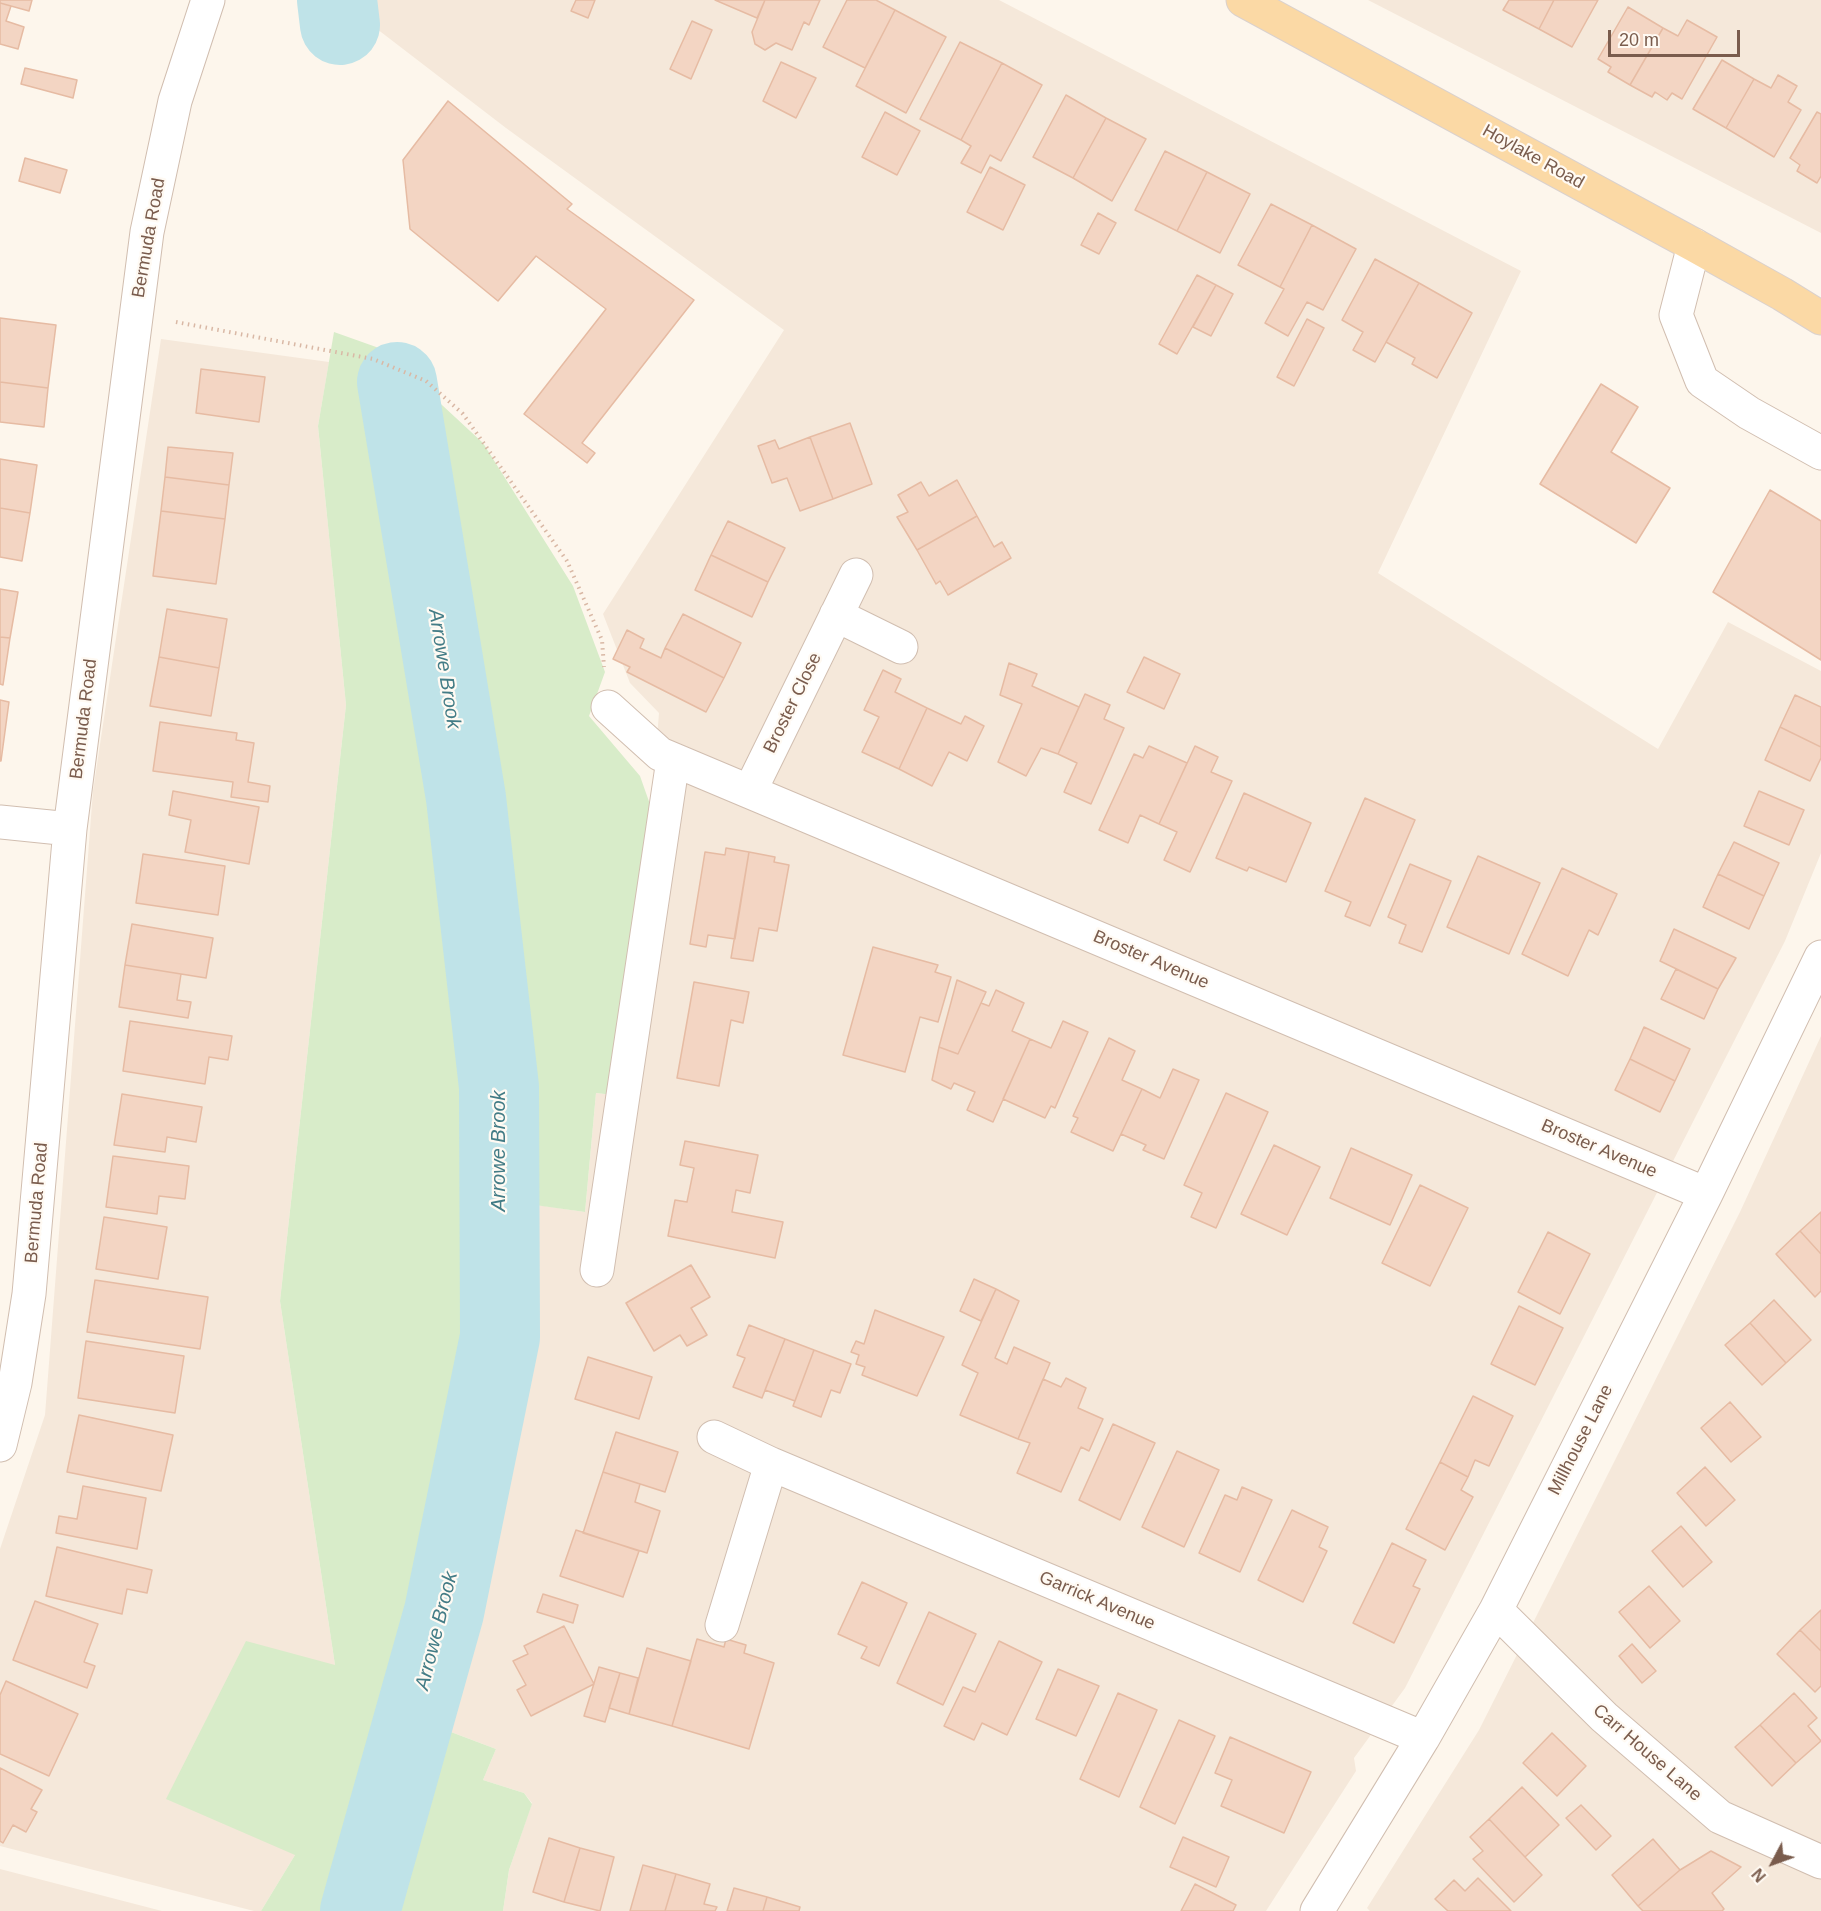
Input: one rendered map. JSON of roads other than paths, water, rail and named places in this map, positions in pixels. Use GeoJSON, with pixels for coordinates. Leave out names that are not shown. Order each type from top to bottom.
{"type":"FeatureCollection","features":[{"type":"Feature","properties":{"kind":"main road","name":"Hoylake Road"},"geometry":{"type":"LineString","coordinates":[[1243,0],[1694,245],[1821,318]]}},
{"type":"Feature","properties":{"kind":"street","name":"Bermuda Road"},"geometry":{"type":"LineString","coordinates":[[0,1445],[7,1382],[29,1294],[70,829],[147,232],[176,101],[208,0]]}},
{"type":"Feature","properties":{"kind":"street"},"geometry":{"type":"LineString","coordinates":[[1694,245],[1676,315],[1702,381],[1749,413],[1821,453]]}},
{"type":"Feature","properties":{"kind":"street","name":"Broster Close"},"geometry":{"type":"LineString","coordinates":[[750,791],[856,575]]}},
{"type":"Feature","properties":{"kind":"street"},"geometry":{"type":"LineString","coordinates":[[837,615],[901,647]]}},
{"type":"Feature","properties":{"kind":"street","name":"Broster Avenue"},"geometry":{"type":"LineString","coordinates":[[608,707],[660,754],[673,760],[1706,1194]]}},
{"type":"Feature","properties":{"kind":"street"},"geometry":{"type":"LineString","coordinates":[[597,1270],[673,760]]}},
{"type":"Feature","properties":{"kind":"street"},"geometry":{"type":"LineString","coordinates":[[0,822],[70,829]]}},
{"type":"Feature","properties":{"kind":"street","name":"Millhouse Lane"},"geometry":{"type":"LineString","coordinates":[[1317,1911],[1423,1738],[1496,1610],[1706,1194],[1821,957]]}},
{"type":"Feature","properties":{"kind":"street","name":"Garrick Avenue"},"geometry":{"type":"LineString","coordinates":[[714,1437],[771,1464],[1423,1738]]}},
{"type":"Feature","properties":{"kind":"street"},"geometry":{"type":"LineString","coordinates":[[722,1625],[771,1464]]}},
{"type":"Feature","properties":{"kind":"street","name":"Carr House Lane"},"geometry":{"type":"LineString","coordinates":[[1496,1610],[1604,1717],[1720,1816],[1821,1862]]}},
{"type":"Feature","properties":{"kind":"waterway","name":"Arrowe Brook"},"geometry":{"type":"LineString","coordinates":[[337,0],[340,25]]}},
{"type":"Feature","properties":{"kind":"waterway","name":"Arrowe Brook"},"geometry":{"type":"LineString","coordinates":[[360,1911],[444,1612],[500,1337],[499,1087],[466,798],[397,382]]}}]}
